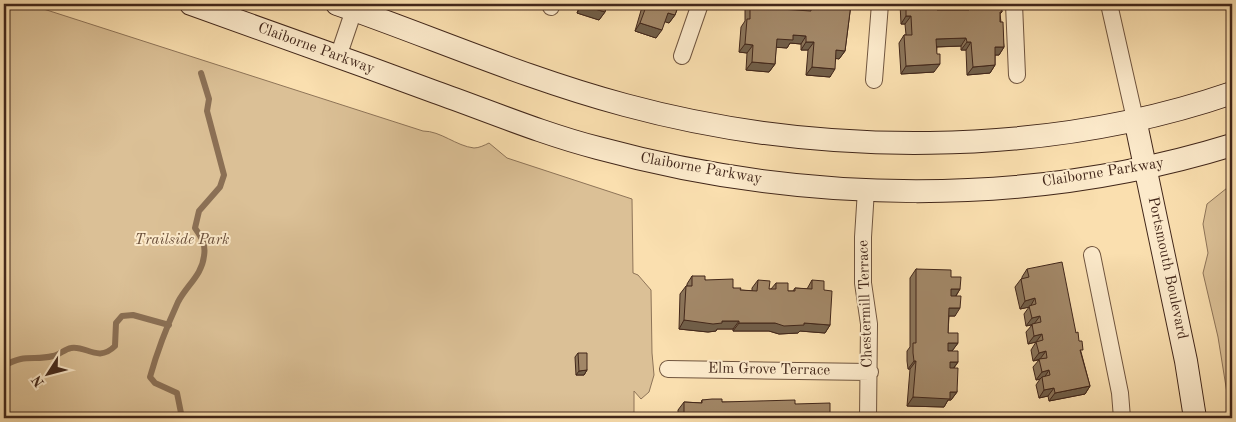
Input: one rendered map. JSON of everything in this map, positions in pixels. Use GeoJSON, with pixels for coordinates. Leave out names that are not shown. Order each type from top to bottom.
{"type":"FeatureCollection","features":[{"type":"Feature","properties":{"kind":"main road","name":"Claiborne Parkway"},"geometry":{"type":"LineString","coordinates":[[192,4],[480,108],[613,152],[692,171],[736,178],[866,190],[942,190],[1028,185],[1146,168],[1232,145]]}},
{"type":"Feature","properties":{"kind":"main road"},"geometry":{"type":"LineString","coordinates":[[349,6],[553,82],[623,104],[719,126],[790,137],[899,143],[994,139],[1071,131],[1134,119],[1232,93]]}},
{"type":"Feature","properties":{"kind":"main road","name":"Portsmouth Boulevard"},"geometry":{"type":"LineString","coordinates":[[1134,119],[1186,361],[1195,418]]}},
{"type":"Feature","properties":{"kind":"street"},"geometry":{"type":"LineString","coordinates":[[682,56],[700,4]]}},
{"type":"Feature","properties":{"kind":"street"},"geometry":{"type":"LineString","coordinates":[[874,80],[880,4]]}},
{"type":"Feature","properties":{"kind":"street"},"geometry":{"type":"LineString","coordinates":[[1014,4],[1017,75]]}},
{"type":"Feature","properties":{"kind":"street"},"geometry":{"type":"LineString","coordinates":[[1109,4],[1134,119]]}},
{"type":"Feature","properties":{"kind":"street"},"geometry":{"type":"LineString","coordinates":[[338,57],[349,6]]}},
{"type":"Feature","properties":{"kind":"street","name":"Chestermill Terrace"},"geometry":{"type":"LineString","coordinates":[[866,190],[863,283],[869,324],[870,372],[868,418]]}},
{"type":"Feature","properties":{"kind":"street"},"geometry":{"type":"LineString","coordinates":[[1092,255],[1120,394],[1122,418]]}},
{"type":"Feature","properties":{"kind":"street","name":"Elm Grove Terrace"},"geometry":{"type":"LineString","coordinates":[[668,369],[870,372]]}},
{"type":"Feature","properties":{"kind":"green space","name":"Trailside Park"},"geometry":{"type":"Polygon","coordinates":[[[4,4],[28,4],[423,131],[436,133],[467,147],[476,148],[489,143],[507,158],[632,199],[633,273],[638,275],[651,290],[654,375],[649,392],[641,399],[634,391],[634,418],[4,418],[4,4]]]}},
{"type":"Feature","properties":{"kind":"green space"},"geometry":{"type":"Polygon","coordinates":[[[1232,184],[1231,418],[1218,337],[1203,273],[1208,253],[1203,224],[1207,204],[1232,184]]]}},
{"type":"Feature","properties":{"kind":"building"},"geometry":{"type":"Polygon","coordinates":[[[583,4],[607,4],[605,12],[583,4]]]}},
{"type":"Feature","properties":{"kind":"building"},"geometry":{"type":"Polygon","coordinates":[[[647,4],[679,4],[675,15],[668,13],[662,30],[640,23],[647,4]]]}},
{"type":"Feature","properties":{"kind":"building"},"geometry":{"type":"Polygon","coordinates":[[[750,4],[780,4],[780,9],[811,11],[811,5],[851,4],[845,51],[836,50],[835,69],[812,67],[814,42],[806,42],[806,36],[793,35],[793,40],[777,39],[775,64],[752,62],[753,45],[745,44],[747,19],[750,19],[750,4]]]}},
{"type":"Feature","properties":{"kind":"building"},"geometry":{"type":"Polygon","coordinates":[[[906,4],[934,4],[937,5],[937,10],[969,10],[969,4],[1001,4],[1000,22],[1003,22],[1004,47],[995,47],[995,65],[973,67],[971,42],[967,42],[966,38],[936,39],[937,54],[940,54],[940,64],[906,66],[904,35],[912,35],[911,16],[906,16],[906,4]]]}},
{"type":"Feature","properties":{"kind":"building"},"geometry":{"type":"Polygon","coordinates":[[[1062,262],[1076,333],[1078,332],[1079,341],[1082,341],[1083,350],[1080,350],[1090,386],[1055,393],[1054,388],[1044,390],[1042,377],[1050,375],[1049,370],[1042,372],[1039,359],[1047,358],[1046,351],[1039,353],[1036,342],[1043,340],[1042,334],[1034,336],[1032,324],[1041,322],[1040,316],[1032,318],[1029,306],[1036,304],[1035,298],[1025,301],[1021,279],[1029,277],[1027,269],[1062,262]]]}},
{"type":"Feature","properties":{"kind":"building"},"geometry":{"type":"Polygon","coordinates":[[[916,269],[951,270],[951,277],[961,277],[960,289],[951,289],[951,296],[961,296],[960,308],[949,308],[948,333],[958,333],[958,343],[948,343],[948,351],[958,351],[958,362],[950,362],[950,368],[958,368],[957,392],[950,392],[950,399],[913,397],[916,361],[914,361],[913,343],[916,343],[916,269]]]}},
{"type":"Feature","properties":{"kind":"building"},"geometry":{"type":"Polygon","coordinates":[[[692,276],[705,276],[705,280],[733,279],[733,288],[757,291],[758,280],[770,281],[769,289],[776,289],[776,283],[788,283],[788,291],[795,291],[795,288],[812,289],[812,280],[824,281],[824,290],[832,291],[830,325],[804,323],[804,325],[784,326],[775,323],[739,323],[739,321],[722,321],[722,323],[713,324],[684,320],[686,286],[692,286],[692,276]]]}},
{"type":"Feature","properties":{"kind":"building"},"geometry":{"type":"Polygon","coordinates":[[[578,353],[587,353],[587,370],[579,371],[578,353]]]}},
{"type":"Feature","properties":{"kind":"building"},"geometry":{"type":"Polygon","coordinates":[[[722,399],[722,402],[795,400],[795,404],[830,403],[830,418],[684,418],[684,402],[702,403],[702,400],[722,399]]]}},
{"type":"Feature","properties":{"kind":"waterway"},"geometry":{"type":"LineString","coordinates":[[182,418],[177,393],[155,383],[150,377],[162,339],[178,302],[203,263],[204,245],[195,228],[199,211],[220,187],[224,175],[207,111],[209,99],[201,73]]}},
{"type":"Feature","properties":{"kind":"waterway"},"geometry":{"type":"LineString","coordinates":[[4,366],[24,358],[55,355],[71,348],[98,353],[109,351],[115,346],[116,323],[122,316],[133,315],[169,325]]}}]}
